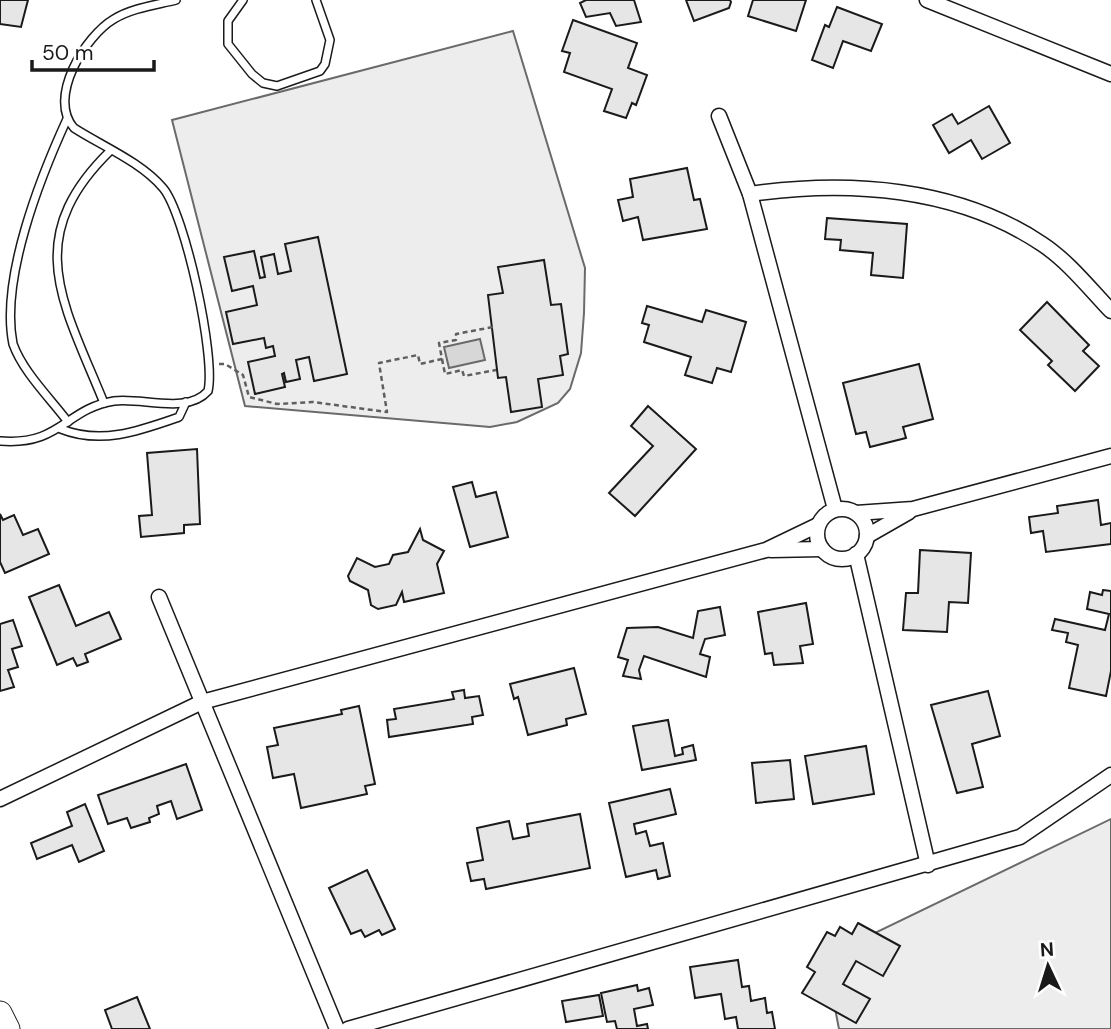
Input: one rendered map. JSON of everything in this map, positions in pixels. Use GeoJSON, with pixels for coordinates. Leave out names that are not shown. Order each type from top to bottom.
{"type":"FeatureCollection","features":[{"type":"Feature","properties":{"kind":"main road"},"geometry":{"type":"LineString","coordinates":[[0,1013],[8,1029]]}},
{"type":"Feature","properties":{"kind":"street"},"geometry":{"type":"LineString","coordinates":[[926,0],[1111,74]]}},
{"type":"Feature","properties":{"kind":"street"},"geometry":{"type":"LineString","coordinates":[[719,116],[750,194],[835,509]]}},
{"type":"Feature","properties":{"kind":"street"},"geometry":{"type":"LineString","coordinates":[[750,194],[854,186],[936,200],[994,217],[1044,245],[1111,311]]}},
{"type":"Feature","properties":{"kind":"street"},"geometry":{"type":"LineString","coordinates":[[0,799],[202,702],[766,550],[818,525],[825,515],[835,509],[856,513],[913,509],[1111,456]]}},
{"type":"Feature","properties":{"kind":"street"},"geometry":{"type":"LineString","coordinates":[[867,536],[913,509]]}},
{"type":"Feature","properties":{"kind":"street"},"geometry":{"type":"LineString","coordinates":[[818,525],[817,538],[822,550],[832,557],[844,558],[856,554],[867,536],[864,523],[856,513]]}},
{"type":"Feature","properties":{"kind":"street"},"geometry":{"type":"LineString","coordinates":[[766,550],[822,550]]}},
{"type":"Feature","properties":{"kind":"street"},"geometry":{"type":"LineString","coordinates":[[856,554],[928,865]]}},
{"type":"Feature","properties":{"kind":"street"},"geometry":{"type":"LineString","coordinates":[[159,597],[337,1029]]}},
{"type":"Feature","properties":{"kind":"street"},"geometry":{"type":"LineString","coordinates":[[348,1029],[1020,837],[1111,775]]}},
{"type":"Feature","properties":{"kind":"lane"},"geometry":{"type":"LineString","coordinates":[[0,441],[30,441],[61,429],[68,422],[104,403],[129,400],[186,402],[200,398],[208,391],[209,365],[201,314],[177,210],[156,180],[74,128],[67,119],[63,93],[73,70],[99,31],[118,16],[176,0]]}},
{"type":"Feature","properties":{"kind":"lane"},"geometry":{"type":"LineString","coordinates":[[231,0],[240,3],[227,29],[232,51],[263,83],[277,86],[320,71],[325,64],[330,40],[316,0]]}},
{"type":"Feature","properties":{"kind":"lane"},"geometry":{"type":"LineString","coordinates":[[67,119],[18,240],[6,301],[9,333],[18,356],[68,422]]}},
{"type":"Feature","properties":{"kind":"lane"},"geometry":{"type":"LineString","coordinates":[[104,403],[64,301],[57,258],[62,220],[74,193],[85,176],[110,151]]}},
{"type":"Feature","properties":{"kind":"lane"},"geometry":{"type":"LineString","coordinates":[[61,429],[88,437],[113,436],[178,417],[186,402]]}},
{"type":"Feature","properties":{"kind":"path"},"geometry":{"type":"LineString","coordinates":[[493,327],[456,334],[456,340],[439,344],[445,374],[462,370],[464,376],[496,370]]}},
{"type":"Feature","properties":{"kind":"path"},"geometry":{"type":"LineString","coordinates":[[209,365],[225,364],[243,375],[249,397],[277,404],[313,402],[387,412],[379,363],[418,355],[420,364],[442,359]]}},
{"type":"Feature","properties":{"kind":"shaded area"},"geometry":{"type":"Polygon","coordinates":[[[513,31],[585,268],[581,353],[570,389],[558,403],[517,422],[490,427],[245,406],[172,120],[513,31]]]}},
{"type":"Feature","properties":{"kind":"shaded area"},"geometry":{"type":"Polygon","coordinates":[[[480,339],[485,360],[449,368],[444,347],[480,339]]]}},
{"type":"Feature","properties":{"kind":"shaded area"},"geometry":{"type":"Polygon","coordinates":[[[1111,819],[1111,1029],[839,1029],[825,957],[1111,819]]]}},
{"type":"Feature","properties":{"kind":"building"},"geometry":{"type":"Polygon","coordinates":[[[0,0],[28,0],[21,27],[0,24],[0,0]]]}},
{"type":"Feature","properties":{"kind":"building"},"geometry":{"type":"Polygon","coordinates":[[[586,0],[634,0],[641,22],[616,26],[610,13],[586,17],[580,3],[586,0]]]}},
{"type":"Feature","properties":{"kind":"building"},"geometry":{"type":"Polygon","coordinates":[[[686,0],[731,2],[729,8],[694,21],[686,0]]]}},
{"type":"Feature","properties":{"kind":"building"},"geometry":{"type":"Polygon","coordinates":[[[753,0],[806,0],[796,31],[748,16],[753,0]]]}},
{"type":"Feature","properties":{"kind":"building"},"geometry":{"type":"Polygon","coordinates":[[[837,7],[882,24],[871,51],[843,41],[833,68],[812,60],[825,25],[829,27],[837,7]]]}},
{"type":"Feature","properties":{"kind":"building"},"geometry":{"type":"Polygon","coordinates":[[[573,20],[637,43],[628,68],[647,75],[636,105],[632,103],[626,118],[604,111],[612,89],[564,72],[570,53],[562,51],[573,20]]]}},
{"type":"Feature","properties":{"kind":"building"},"geometry":{"type":"Polygon","coordinates":[[[989,106],[1010,143],[982,159],[971,140],[949,153],[933,125],[952,114],[958,124],[989,106]]]}},
{"type":"Feature","properties":{"kind":"building"},"geometry":{"type":"Polygon","coordinates":[[[687,168],[694,200],[700,199],[707,229],[643,240],[638,217],[623,221],[618,200],[633,197],[630,179],[687,168]]]}},
{"type":"Feature","properties":{"kind":"building"},"geometry":{"type":"Polygon","coordinates":[[[827,218],[907,224],[903,278],[871,275],[873,253],[840,250],[841,240],[825,239],[827,218]]]}},
{"type":"Feature","properties":{"kind":"building"},"geometry":{"type":"Polygon","coordinates":[[[318,237],[347,374],[314,381],[309,357],[296,360],[300,379],[286,382],[284,373],[285,387],[255,394],[248,362],[275,356],[273,346],[266,348],[264,338],[233,344],[226,312],[257,305],[253,286],[232,291],[224,257],[254,251],[260,278],[265,277],[261,257],[274,254],[278,274],[291,271],[285,244],[318,237]]]}},
{"type":"Feature","properties":{"kind":"building"},"geometry":{"type":"Polygon","coordinates":[[[544,260],[551,305],[561,304],[568,354],[560,356],[563,375],[538,379],[542,407],[511,412],[506,377],[498,378],[488,295],[503,293],[498,267],[544,260]]]}},
{"type":"Feature","properties":{"kind":"building"},"geometry":{"type":"Polygon","coordinates":[[[1047,302],[1089,345],[1083,351],[1099,366],[1075,391],[1048,365],[1052,361],[1020,330],[1047,302]]]}},
{"type":"Feature","properties":{"kind":"building"},"geometry":{"type":"Polygon","coordinates":[[[647,306],[702,322],[706,310],[746,322],[731,372],[717,368],[712,383],[685,375],[691,357],[644,342],[649,325],[642,323],[647,306]]]}},
{"type":"Feature","properties":{"kind":"building"},"geometry":{"type":"Polygon","coordinates":[[[919,364],[933,419],[903,427],[906,438],[870,447],[866,432],[856,434],[843,383],[919,364]]]}},
{"type":"Feature","properties":{"kind":"building"},"geometry":{"type":"Polygon","coordinates":[[[648,406],[696,449],[635,516],[609,493],[653,446],[631,426],[648,406]]]}},
{"type":"Feature","properties":{"kind":"building"},"geometry":{"type":"Polygon","coordinates":[[[197,449],[200,524],[184,525],[184,533],[141,537],[139,516],[152,515],[147,453],[197,449]]]}},
{"type":"Feature","properties":{"kind":"building"},"geometry":{"type":"Polygon","coordinates":[[[472,482],[476,497],[496,492],[508,537],[470,547],[453,487],[472,482]]]}},
{"type":"Feature","properties":{"kind":"building"},"geometry":{"type":"Polygon","coordinates":[[[1098,500],[1101,525],[1111,523],[1111,544],[1046,552],[1043,531],[1031,533],[1029,517],[1058,513],[1057,506],[1098,500]]]}},
{"type":"Feature","properties":{"kind":"building"},"geometry":{"type":"Polygon","coordinates":[[[0,514],[3,520],[14,515],[23,535],[38,529],[49,554],[5,573],[0,562],[0,514]]]}},
{"type":"Feature","properties":{"kind":"building"},"geometry":{"type":"Polygon","coordinates":[[[420,529],[423,540],[444,551],[437,564],[444,593],[404,602],[402,592],[396,605],[378,609],[371,605],[368,590],[350,581],[348,576],[357,558],[375,567],[389,564],[393,555],[408,552],[420,529]]]}},
{"type":"Feature","properties":{"kind":"building"},"geometry":{"type":"Polygon","coordinates":[[[920,550],[971,553],[968,603],[949,602],[947,632],[903,630],[906,593],[918,593],[920,550]]]}},
{"type":"Feature","properties":{"kind":"building"},"geometry":{"type":"Polygon","coordinates":[[[59,585],[76,626],[109,612],[121,639],[85,654],[88,662],[77,666],[73,658],[57,665],[29,597],[59,585]]]}},
{"type":"Feature","properties":{"kind":"building"},"geometry":{"type":"Polygon","coordinates":[[[1103,590],[1111,591],[1111,671],[1106,696],[1069,688],[1078,645],[1066,642],[1068,633],[1052,630],[1055,619],[1105,630],[1109,614],[1087,609],[1090,592],[1102,595],[1103,590]]]}},
{"type":"Feature","properties":{"kind":"building"},"geometry":{"type":"Polygon","coordinates":[[[806,603],[813,644],[800,646],[803,663],[774,665],[772,653],[765,654],[758,612],[806,603]]]}},
{"type":"Feature","properties":{"kind":"building"},"geometry":{"type":"Polygon","coordinates":[[[720,607],[725,635],[705,639],[700,654],[710,657],[706,677],[644,656],[639,670],[641,679],[623,676],[628,660],[618,657],[627,628],[658,627],[693,638],[698,611],[720,607]]]}},
{"type":"Feature","properties":{"kind":"building"},"geometry":{"type":"Polygon","coordinates":[[[13,620],[22,646],[12,649],[18,667],[8,670],[14,687],[0,691],[0,624],[13,620]]]}},
{"type":"Feature","properties":{"kind":"building"},"geometry":{"type":"Polygon","coordinates":[[[574,668],[586,714],[566,719],[567,725],[528,735],[518,697],[514,699],[510,684],[574,668]]]}},
{"type":"Feature","properties":{"kind":"building"},"geometry":{"type":"Polygon","coordinates":[[[464,690],[465,698],[479,696],[483,715],[472,717],[473,724],[389,737],[387,720],[396,719],[394,709],[454,699],[452,692],[464,690]]]}},
{"type":"Feature","properties":{"kind":"building"},"geometry":{"type":"Polygon","coordinates":[[[988,691],[1000,736],[972,744],[983,787],[957,793],[931,705],[988,691]]]}},
{"type":"Feature","properties":{"kind":"building"},"geometry":{"type":"Polygon","coordinates":[[[359,706],[375,784],[365,786],[367,794],[301,808],[294,774],[273,778],[267,747],[278,745],[274,728],[342,714],[341,710],[359,706]]]}},
{"type":"Feature","properties":{"kind":"building"},"geometry":{"type":"Polygon","coordinates":[[[668,720],[675,756],[683,754],[682,748],[693,745],[696,760],[642,770],[633,726],[668,720]]]}},
{"type":"Feature","properties":{"kind":"building"},"geometry":{"type":"Polygon","coordinates":[[[866,746],[874,794],[813,804],[805,756],[866,746]]]}},
{"type":"Feature","properties":{"kind":"building"},"geometry":{"type":"Polygon","coordinates":[[[790,760],[794,799],[756,803],[752,763],[790,760]]]}},
{"type":"Feature","properties":{"kind":"building"},"geometry":{"type":"Polygon","coordinates":[[[186,764],[202,810],[177,819],[171,801],[157,806],[159,814],[149,818],[150,822],[131,828],[127,818],[108,824],[98,795],[186,764]]]}},
{"type":"Feature","properties":{"kind":"building"},"geometry":{"type":"Polygon","coordinates":[[[670,789],[676,814],[634,824],[636,834],[646,831],[650,846],[663,843],[670,876],[658,879],[656,870],[626,877],[609,803],[670,789]]]}},
{"type":"Feature","properties":{"kind":"building"},"geometry":{"type":"Polygon","coordinates":[[[85,804],[104,851],[79,862],[72,845],[37,859],[31,843],[72,826],[67,812],[85,804]]]}},
{"type":"Feature","properties":{"kind":"building"},"geometry":{"type":"Polygon","coordinates":[[[580,814],[590,868],[486,889],[484,879],[471,881],[467,863],[483,860],[477,828],[509,821],[513,839],[529,836],[527,824],[580,814]]]}},
{"type":"Feature","properties":{"kind":"building"},"geometry":{"type":"Polygon","coordinates":[[[367,870],[395,929],[382,935],[379,930],[365,937],[361,930],[351,934],[329,888],[367,870]]]}},
{"type":"Feature","properties":{"kind":"building"},"geometry":{"type":"Polygon","coordinates":[[[858,923],[900,946],[883,976],[856,961],[843,984],[870,999],[856,1023],[802,993],[815,972],[807,967],[827,932],[835,936],[840,927],[852,934],[858,923]]]}},
{"type":"Feature","properties":{"kind":"building"},"geometry":{"type":"Polygon","coordinates":[[[738,960],[742,987],[749,986],[751,1001],[765,998],[767,1013],[772,1012],[775,1029],[738,1029],[736,1017],[725,1019],[721,994],[695,998],[690,967],[738,960]]]}},
{"type":"Feature","properties":{"kind":"building"},"geometry":{"type":"Polygon","coordinates":[[[637,985],[638,991],[649,988],[653,1005],[634,1009],[637,1026],[647,1024],[648,1029],[617,1029],[615,1021],[607,1022],[601,993],[637,985]]]}},
{"type":"Feature","properties":{"kind":"building"},"geometry":{"type":"Polygon","coordinates":[[[599,995],[603,1016],[566,1022],[562,1001],[599,995]]]}},
{"type":"Feature","properties":{"kind":"building"},"geometry":{"type":"Polygon","coordinates":[[[137,997],[150,1029],[112,1029],[105,1010],[137,997]]]}}]}
